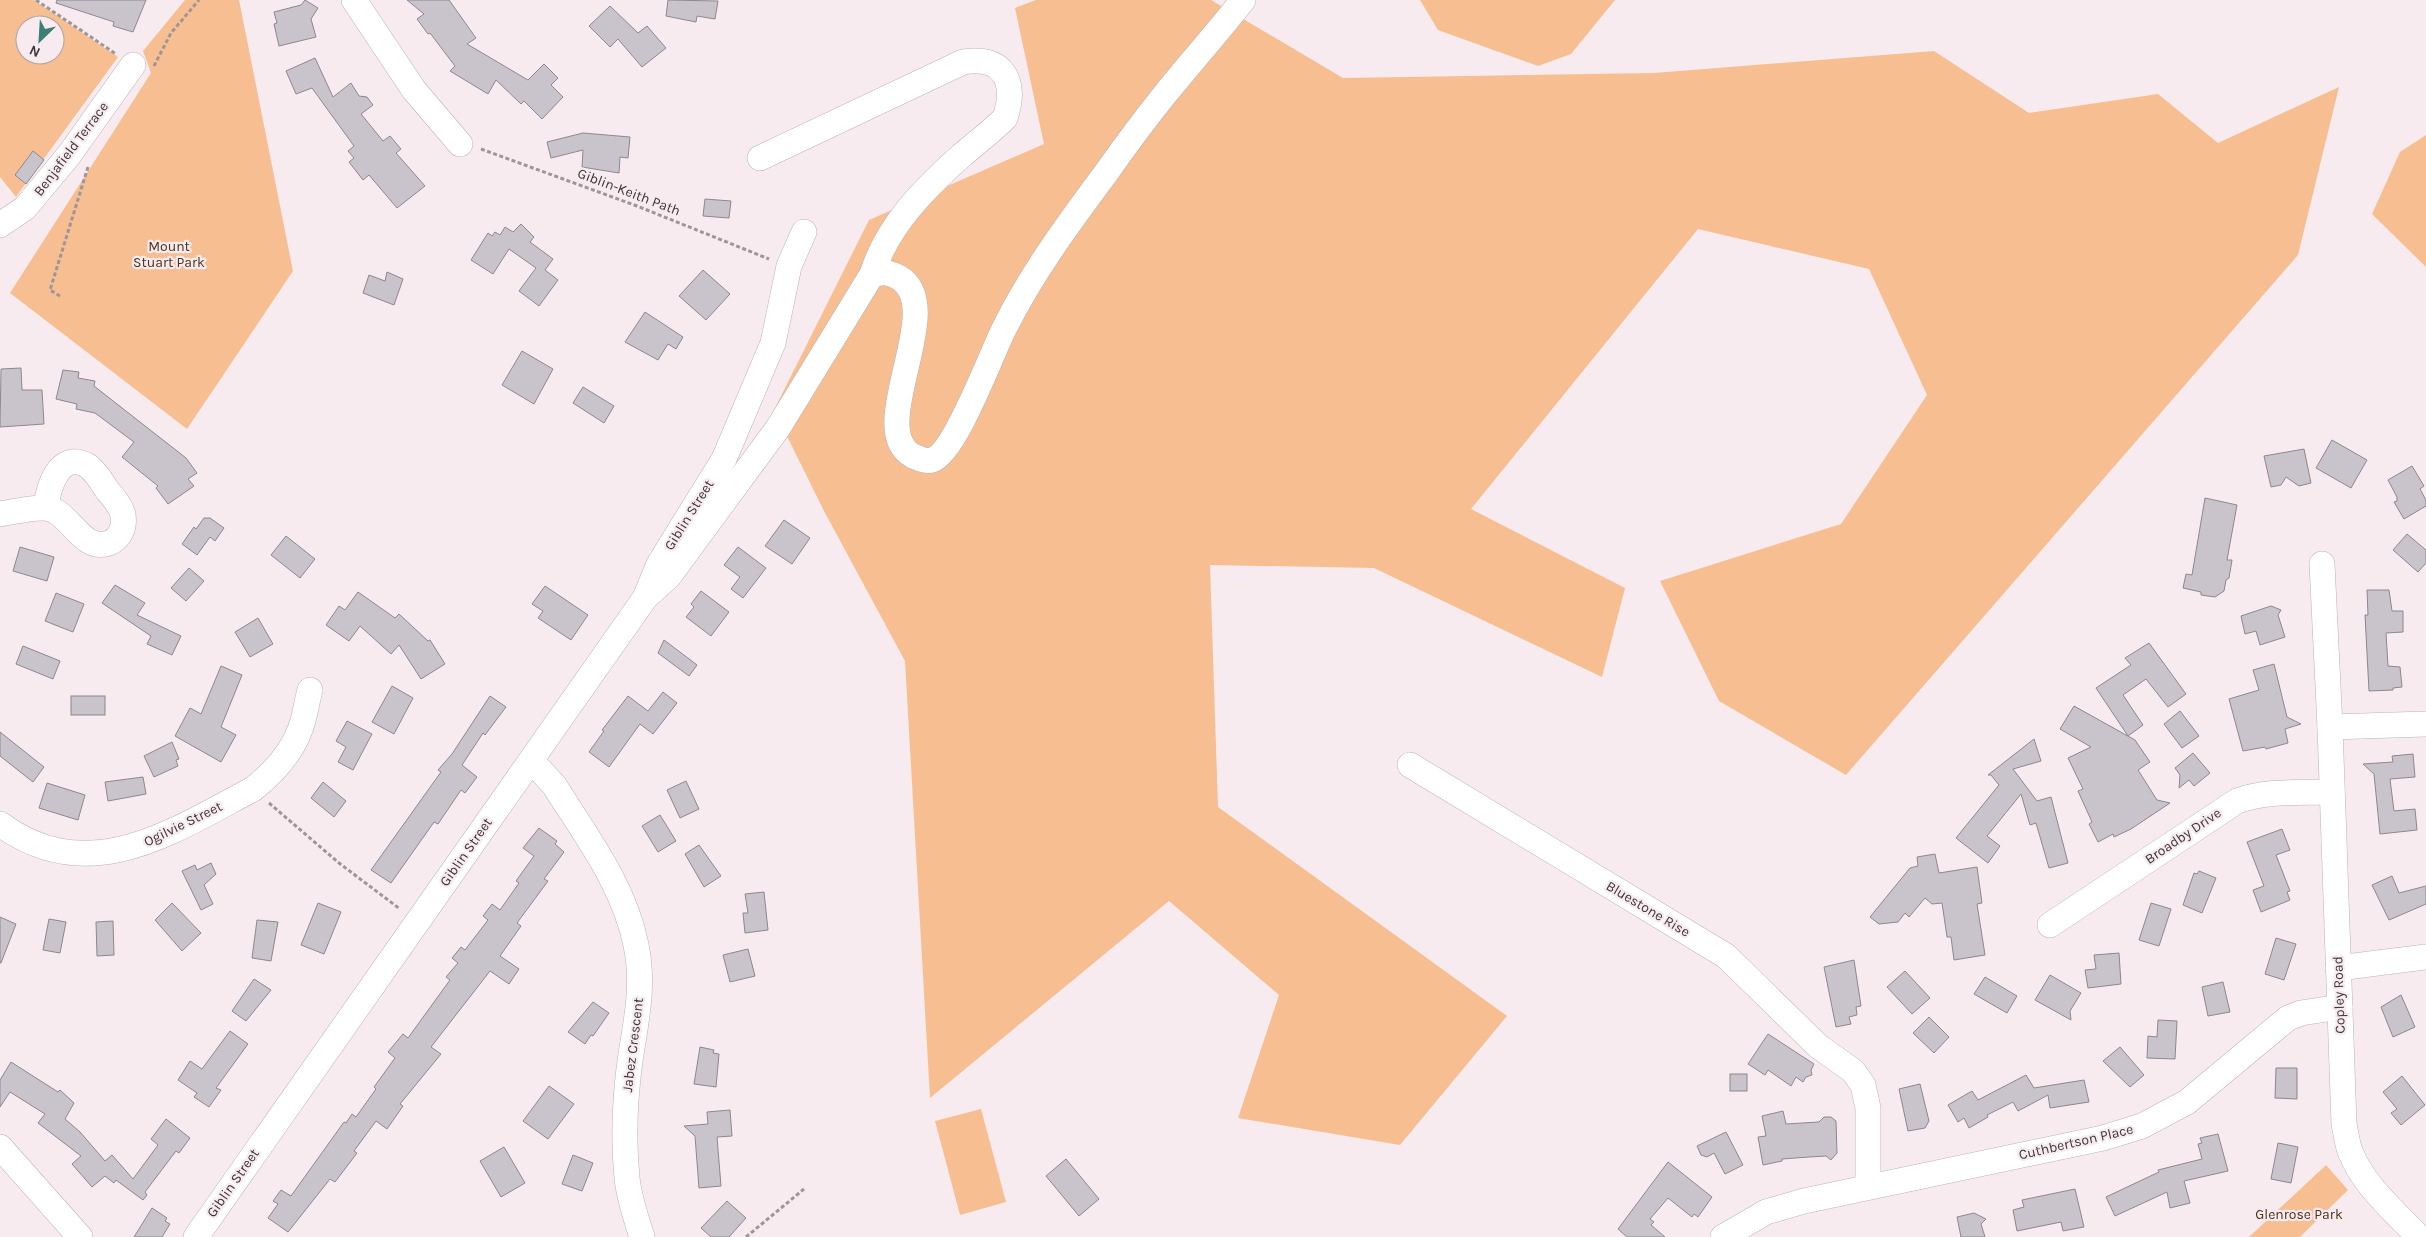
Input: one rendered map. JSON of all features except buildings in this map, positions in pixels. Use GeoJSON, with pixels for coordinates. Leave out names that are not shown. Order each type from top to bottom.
{"type":"FeatureCollection","features":[{"type":"Feature","properties":{"kind":"street"},"geometry":{"type":"LineString","coordinates":[[354,0],[414,90],[460,144]]}},
{"type":"Feature","properties":{"kind":"street"},"geometry":{"type":"LineString","coordinates":[[872,276],[878,272],[887,272],[907,283],[914,294],[915,316],[897,418],[898,434],[901,446],[911,454],[922,460],[932,460],[942,454],[951,442],[1026,286],[1165,94],[1240,2]]}},
{"type":"Feature","properties":{"kind":"street","name":"Benjafield Terrace"},"geometry":{"type":"LineString","coordinates":[[0,225],[25,208],[69,155],[126,60]]}},
{"type":"Feature","properties":{"kind":"street"},"geometry":{"type":"LineString","coordinates":[[645,598],[669,576],[742,479],[794,405],[872,276],[877,260],[898,223],[922,193],[1005,118],[1010,102],[1010,85],[1004,73],[992,62],[977,60],[963,62],[760,158]]}},
{"type":"Feature","properties":{"kind":"street","name":"Giblin Street"},"geometry":{"type":"LineString","coordinates":[[196,1237],[645,598],[659,564],[724,459],[773,343],[789,266],[804,232]]}},
{"type":"Feature","properties":{"kind":"street"},"geometry":{"type":"LineString","coordinates":[[0,514],[46,508]]}},
{"type":"Feature","properties":{"kind":"street","name":"Copley Road"},"geometry":{"type":"LineString","coordinates":[[2322,564],[2330,727],[2344,1124],[2349,1149],[2358,1169],[2371,1186],[2419,1237]]}},
{"type":"Feature","properties":{"kind":"street","name":"Ogilvie Street"},"geometry":{"type":"LineString","coordinates":[[0,824],[32,842],[56,850],[83,854],[106,853],[132,848],[155,839],[253,789],[278,766],[300,732],[310,690]]}},
{"type":"Feature","properties":{"kind":"street"},"geometry":{"type":"LineString","coordinates":[[2330,727],[2426,724]]}},
{"type":"Feature","properties":{"kind":"street","name":"Jabez Crescent"},"geometry":{"type":"LineString","coordinates":[[530,762],[554,785],[618,888],[637,946],[640,976],[639,1010],[626,1102],[626,1143],[627,1179],[642,1237]]}},
{"type":"Feature","properties":{"kind":"street","name":"Bluestone Rise"},"geometry":{"type":"LineString","coordinates":[[1410,765],[1726,956],[1818,1046],[1853,1072],[1863,1085],[1868,1108],[1868,1186]]}},
{"type":"Feature","properties":{"kind":"street","name":"Broadby Drive"},"geometry":{"type":"LineString","coordinates":[[2050,925],[2237,800],[2251,795],[2332,792]]}},
{"type":"Feature","properties":{"kind":"street"},"geometry":{"type":"LineString","coordinates":[[2338,968],[2426,957]]}},
{"type":"Feature","properties":{"kind":"street","name":"Cuthbertson Place"},"geometry":{"type":"LineString","coordinates":[[1723,1237],[1766,1212],[1804,1201],[2103,1138],[2142,1126],[2187,1102],[2288,1018],[2301,1013],[2340,1007]]}},
{"type":"Feature","properties":{"kind":"street"},"geometry":{"type":"LineString","coordinates":[[0,1147],[80,1237]]}},
{"type":"Feature","properties":{"kind":"path"},"geometry":{"type":"LineString","coordinates":[[36,0],[145,73],[155,65],[172,33],[198,0]]}},
{"type":"Feature","properties":{"kind":"path","name":"Giblin-Keith Path"},"geometry":{"type":"LineString","coordinates":[[460,144],[491,152],[637,206],[789,266]]}},
{"type":"Feature","properties":{"kind":"path"},"geometry":{"type":"LineString","coordinates":[[60,296],[50,290],[89,163],[69,155]]}},
{"type":"Feature","properties":{"kind":"path"},"geometry":{"type":"LineString","coordinates":[[253,789],[339,863],[417,922]]}},
{"type":"Feature","properties":{"kind":"path"},"geometry":{"type":"LineString","coordinates":[[746,1237],[804,1189]]}},
{"type":"Feature","properties":{"kind":"green space"},"geometry":{"type":"Polygon","coordinates":[[[0,0],[34,0],[56,15],[15,15],[15,65],[65,65],[65,21],[118,57],[16,197],[0,177],[0,0]]]}},
{"type":"Feature","properties":{"kind":"green space","name":"Mount Stuart Park"},"geometry":{"type":"Polygon","coordinates":[[[185,0],[239,0],[293,271],[187,429],[10,293],[151,73],[143,51],[185,0]]]}},
{"type":"Feature","properties":{"kind":"green space"},"geometry":{"type":"Polygon","coordinates":[[[1036,0],[1211,0],[1343,78],[1654,73],[1934,51],[2029,113],[2158,94],[2218,143],[2339,87],[2298,255],[1846,775],[1719,701],[1660,581],[1841,524],[1927,395],[1869,269],[1698,229],[1471,509],[1625,588],[1602,677],[1374,568],[1210,565],[1218,807],[1507,1016],[1400,1145],[1238,1118],[1279,995],[1169,901],[930,1098],[905,661],[824,511],[774,410],[869,220],[1044,144],[1015,8],[1036,0]]]}},
{"type":"Feature","properties":{"kind":"green space"},"geometry":{"type":"Polygon","coordinates":[[[1420,0],[1615,0],[1571,54],[1538,66],[1438,30],[1420,0]]]}},
{"type":"Feature","properties":{"kind":"green space"},"geometry":{"type":"Polygon","coordinates":[[[2426,135],[2426,267],[2372,214],[2400,152],[2426,135]]]}},
{"type":"Feature","properties":{"kind":"green space"},"geometry":{"type":"Polygon","coordinates":[[[981,1109],[1006,1202],[960,1215],[935,1121],[981,1109]]]}},
{"type":"Feature","properties":{"kind":"green space","name":"Glenrose Park"},"geometry":{"type":"Polygon","coordinates":[[[2326,1165],[2348,1190],[2300,1237],[2249,1237],[2326,1165]]]}}]}
